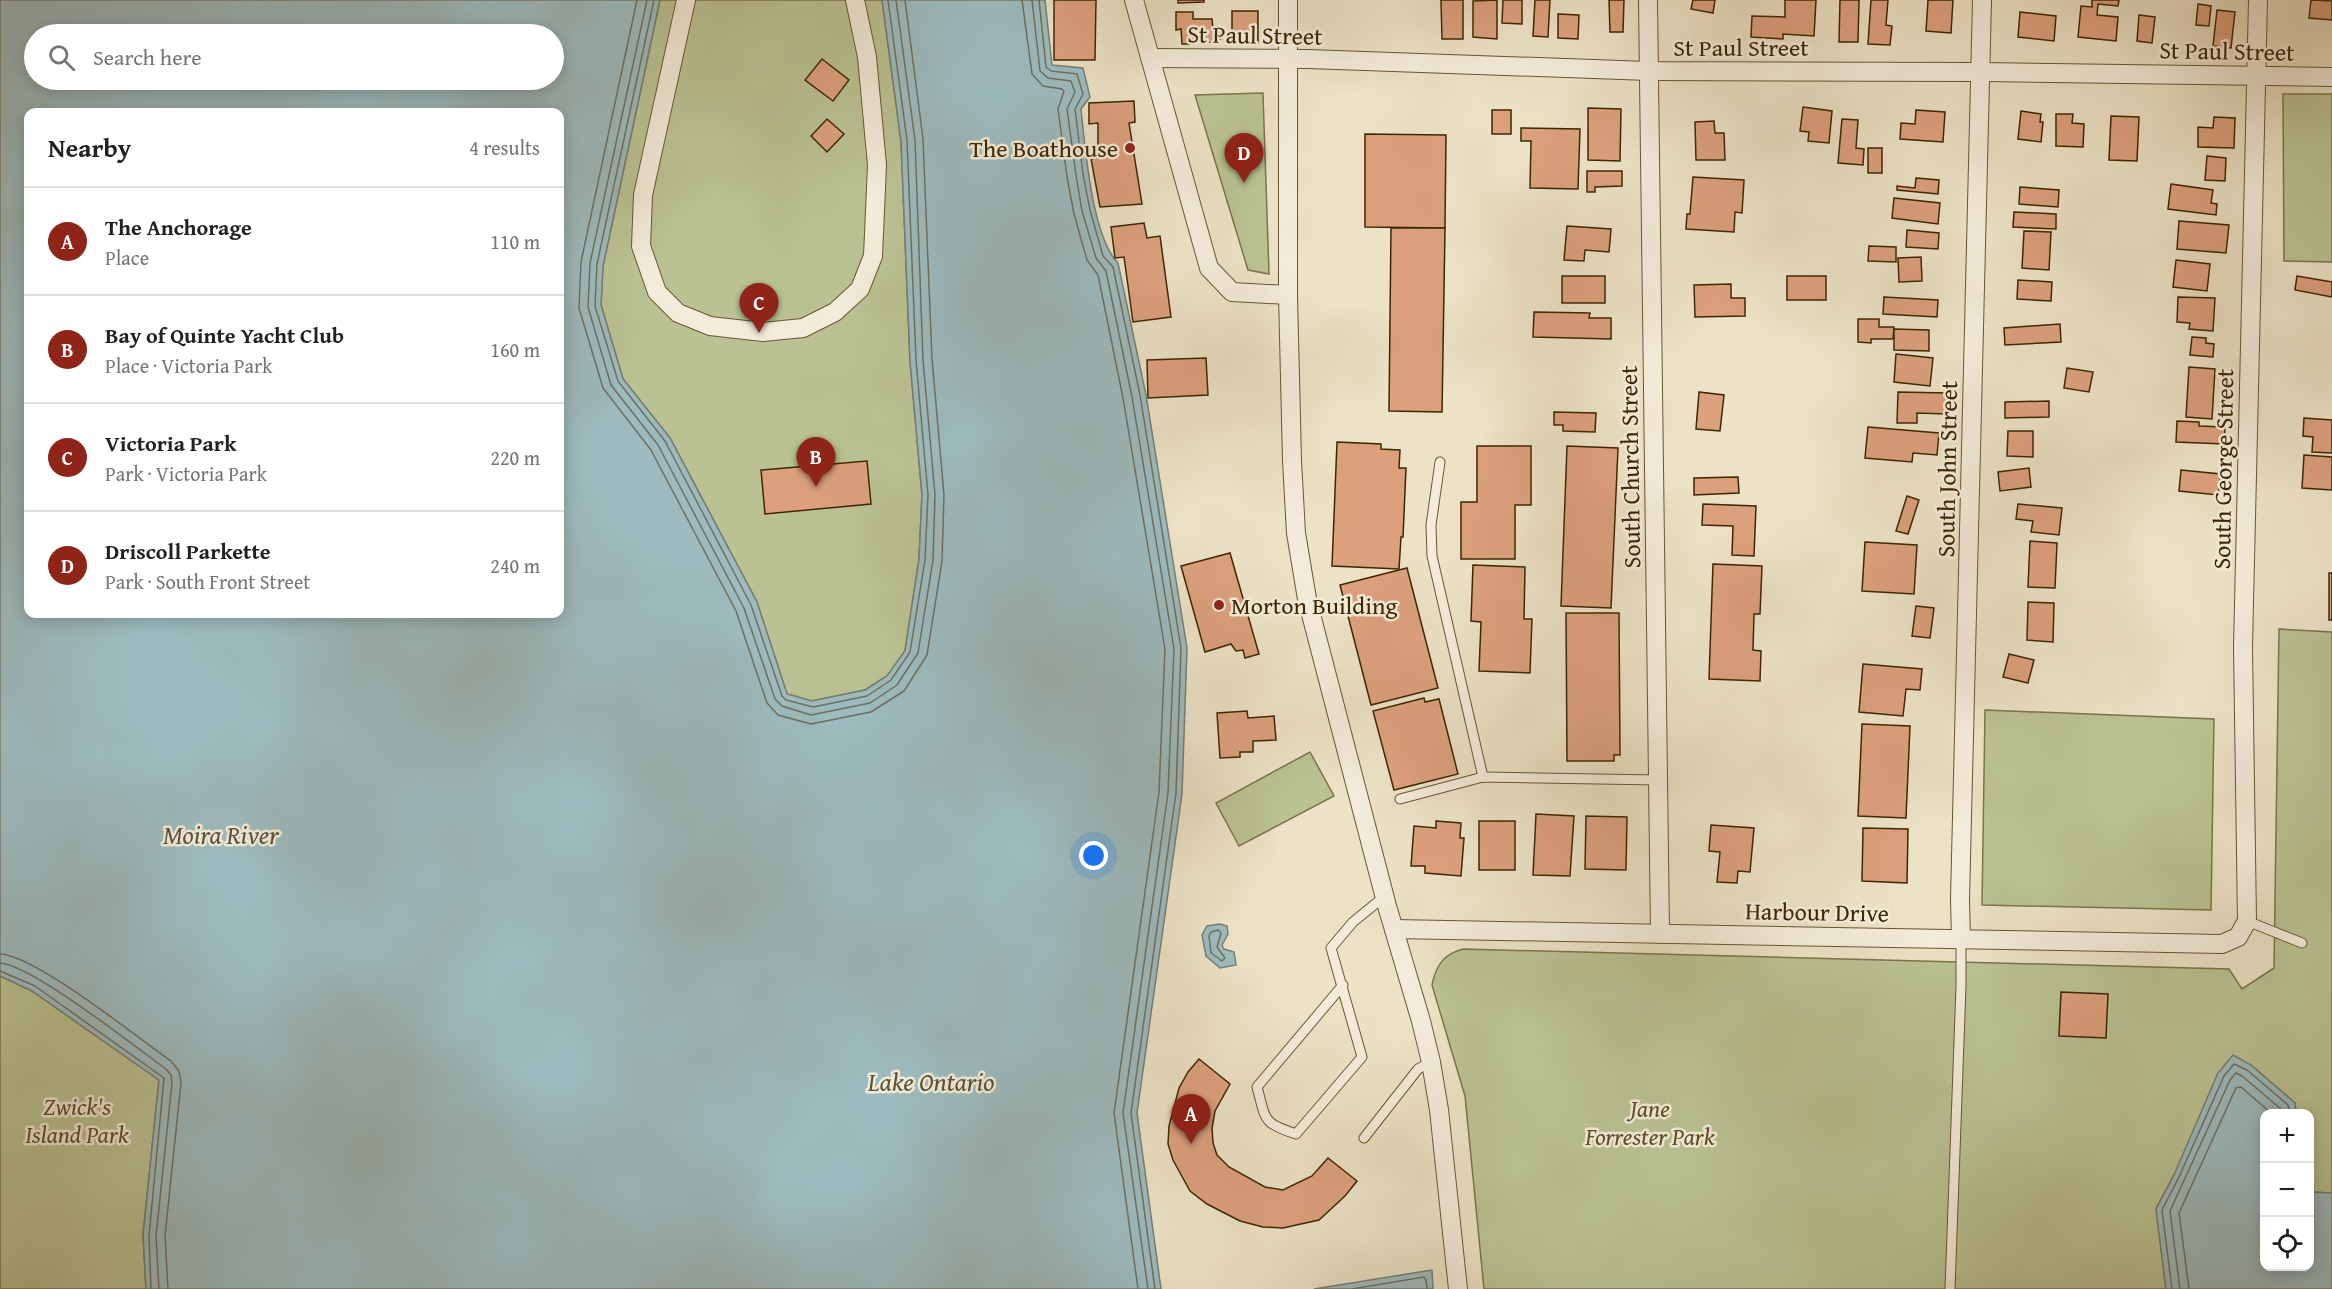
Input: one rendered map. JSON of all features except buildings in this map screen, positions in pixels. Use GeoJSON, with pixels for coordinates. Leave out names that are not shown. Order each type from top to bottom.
{"type":"FeatureCollection","features":[{"type":"Feature","properties":{"kind":"street"},"geometry":{"type":"LineString","coordinates":[[686,0],[643,195],[641,246],[657,292],[678,313],[710,327],[763,332],[803,328],[835,312],[860,289],[873,256],[877,165],[867,57],[855,0]]}},
{"type":"Feature","properties":{"kind":"street"},"geometry":{"type":"LineString","coordinates":[[1134,0],[1209,268],[1232,292],[1288,295]]}},
{"type":"Feature","properties":{"kind":"street"},"geometry":{"type":"LineString","coordinates":[[1288,0],[1288,295],[1296,533],[1307,599],[1431,1062],[1439,1110],[1458,1289]]}},
{"type":"Feature","properties":{"kind":"street","name":"South Church Street"},"geometry":{"type":"LineString","coordinates":[[1648,0],[1660,934]]}},
{"type":"Feature","properties":{"kind":"street","name":"South John Street"},"geometry":{"type":"LineString","coordinates":[[1961,939],[1960,899],[1982,0]]}},
{"type":"Feature","properties":{"kind":"street","name":"South George Street"},"geometry":{"type":"LineString","coordinates":[[2243,929],[2243,647],[2258,0]]}},
{"type":"Feature","properties":{"kind":"street","name":"St Paul Street"},"geometry":{"type":"LineString","coordinates":[[1150,58],[1288,58],[1649,71],[1981,72],[2332,77]]}},
{"type":"Feature","properties":{"kind":"street","name":"Harbour Drive"},"geometry":{"type":"LineString","coordinates":[[1394,929],[2222,944],[2243,929]]}},
{"type":"Feature","properties":{"kind":"lane"},"geometry":{"type":"LineString","coordinates":[[1440,462],[1431,525],[1432,556],[1483,777]]}},
{"type":"Feature","properties":{"kind":"lane"},"geometry":{"type":"LineString","coordinates":[[1400,798],[1483,777],[1658,780]]}},
{"type":"Feature","properties":{"kind":"lane"},"geometry":{"type":"LineString","coordinates":[[1343,985],[1257,1087],[1266,1119],[1279,1129],[1296,1134],[1362,1057],[1343,985],[1331,948],[1353,922],[1385,896]]}},
{"type":"Feature","properties":{"kind":"lane"},"geometry":{"type":"LineString","coordinates":[[2243,929],[2302,943]]}},
{"type":"Feature","properties":{"kind":"lane"},"geometry":{"type":"LineString","coordinates":[[1950,1289],[1961,939]]}},
{"type":"Feature","properties":{"kind":"lane"},"geometry":{"type":"LineString","coordinates":[[1365,1138],[1418,1069],[1431,1062]]}},
{"type":"Feature","properties":{"kind":"green space"},"geometry":{"type":"Polygon","coordinates":[[[660,0],[882,0],[901,141],[910,361],[922,495],[919,559],[905,651],[887,676],[865,690],[812,701],[787,694],[757,602],[670,438],[623,379],[601,305],[603,266],[660,0]]]}},
{"type":"Feature","properties":{"kind":"green space"},"geometry":{"type":"Polygon","coordinates":[[[1263,93],[1269,274],[1248,270],[1195,95],[1263,93]]]}},
{"type":"Feature","properties":{"kind":"green space"},"geometry":{"type":"Polygon","coordinates":[[[2283,94],[2332,94],[2332,262],[2284,261],[2283,94]]]}},
{"type":"Feature","properties":{"kind":"green space","name":"Jane Forrester Park"},"geometry":{"type":"Polygon","coordinates":[[[2279,629],[2332,632],[2332,1193],[2314,1192],[2314,1109],[2296,1109],[2295,1103],[2251,1065],[2174,1175],[2156,1209],[2166,1289],[1484,1289],[1465,1096],[1432,985],[1442,961],[1456,951],[1463,949],[2229,969],[2242,989],[2274,968],[2279,629]]]}},
{"type":"Feature","properties":{"kind":"green space"},"geometry":{"type":"Polygon","coordinates":[[[1985,710],[2214,719],[2211,910],[1982,905],[1985,710]]]}},
{"type":"Feature","properties":{"kind":"green space"},"geometry":{"type":"Polygon","coordinates":[[[1310,752],[1334,796],[1239,846],[1216,803],[1310,752]]]}},
{"type":"Feature","properties":{"kind":"green space","name":"Zwick's Island Park"},"geometry":{"type":"Polygon","coordinates":[[[0,976],[32,991],[159,1080],[143,1235],[146,1289],[0,1289],[0,976]]]}},
{"type":"Feature","properties":{"kind":"water","name":"Moira River"},"geometry":{"type":"Polygon","coordinates":[[[0,0],[660,0],[603,266],[601,305],[623,379],[670,438],[757,602],[787,694],[812,701],[865,690],[887,676],[905,651],[919,559],[922,495],[910,361],[901,141],[882,0],[1045,0],[1052,65],[1083,68],[1090,97],[1081,109],[1091,191],[1102,233],[1109,250],[1118,263],[1146,395],[1187,648],[1182,794],[1137,1113],[1161,1289],[146,1289],[143,1235],[159,1080],[32,991],[0,976],[0,0]]]}},
{"type":"Feature","properties":{"kind":"water"},"geometry":{"type":"Polygon","coordinates":[[[1220,924],[1227,926],[1228,934],[1222,945],[1224,949],[1234,952],[1236,965],[1220,968],[1206,956],[1202,935],[1207,926],[1220,924]]]}},
{"type":"Feature","properties":{"kind":"water"},"geometry":{"type":"Polygon","coordinates":[[[2233,1055],[2251,1065],[2295,1103],[2296,1109],[2260,1109],[2260,1271],[2314,1271],[2314,1192],[2332,1193],[2332,1289],[2166,1289],[2156,1209],[2174,1175],[2218,1073],[2233,1055]]]}},
{"type":"Feature","properties":{"kind":"water"},"geometry":{"type":"Polygon","coordinates":[[[1432,1270],[1433,1289],[1314,1289],[1432,1270]]]}},
{"type":"Feature","properties":{"kind":"place","name":"The Boathouse"},"geometry":{"type":"Point","coordinates":[1130,148]}},
{"type":"Feature","properties":{"kind":"place","name":"Driscoll Parkette"},"geometry":{"type":"Point","coordinates":[1244,183]}},
{"type":"Feature","properties":{"kind":"place","name":"Victoria Park"},"geometry":{"type":"Point","coordinates":[759,333]}},
{"type":"Feature","properties":{"kind":"place","name":"Bay of Quinte Yacht Club"},"geometry":{"type":"Point","coordinates":[816,487]}},
{"type":"Feature","properties":{"kind":"place","name":"Morton Building"},"geometry":{"type":"Point","coordinates":[1219,605]}},
{"type":"Feature","properties":{"kind":"place","name":"The Anchorage"},"geometry":{"type":"Point","coordinates":[1191,1144]}},
{"type":"Feature","properties":{"kind":"water label","name":"Lake Ontario"},"geometry":{"type":"Point","coordinates":[931,1081]}}]}
